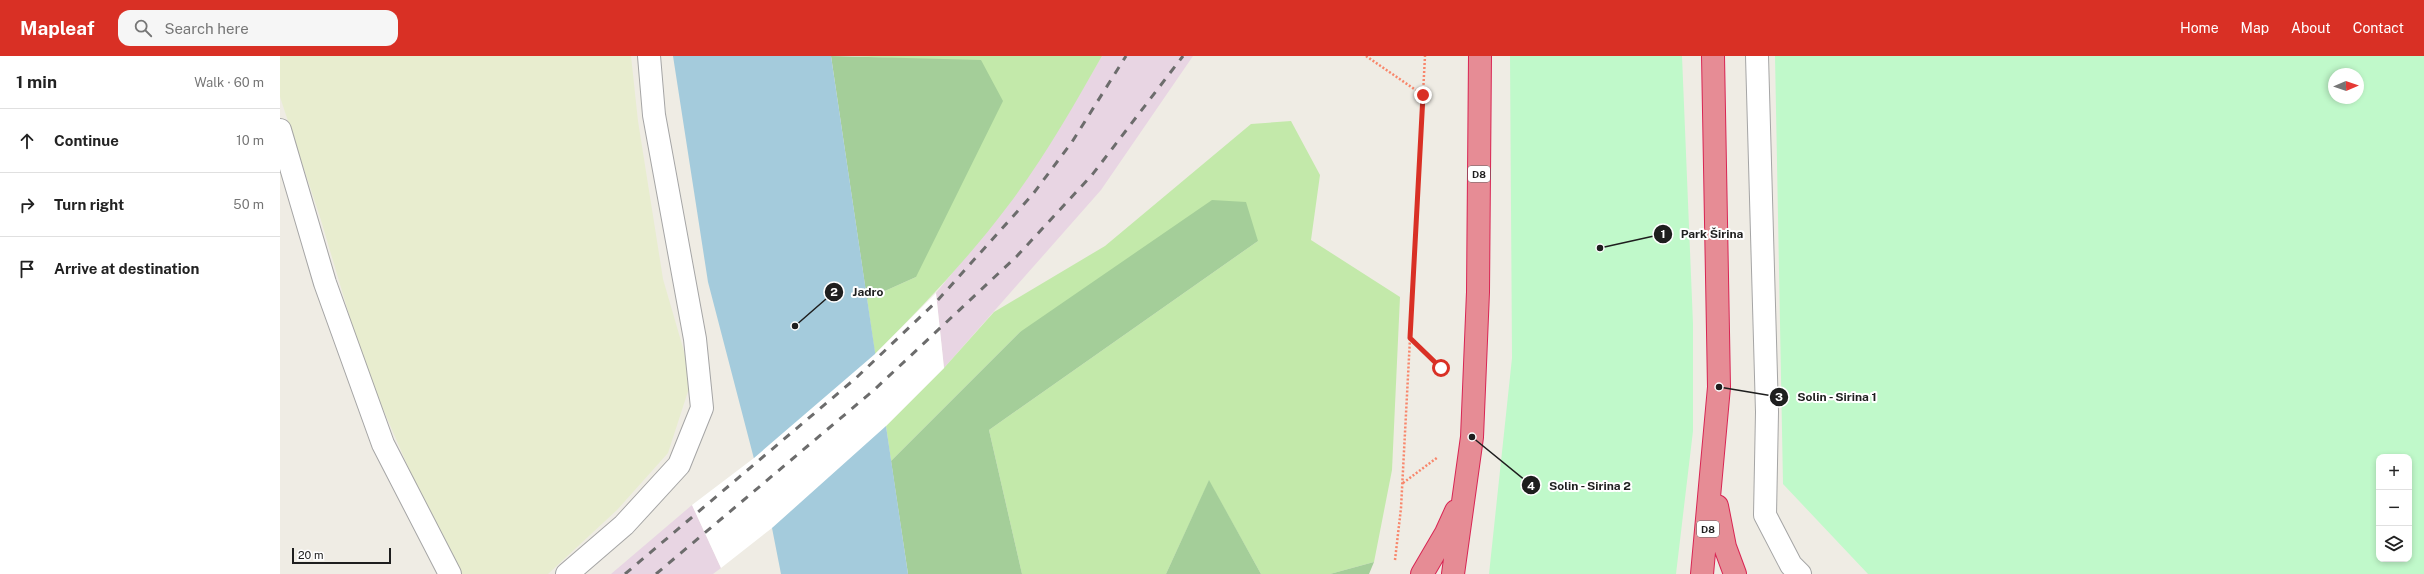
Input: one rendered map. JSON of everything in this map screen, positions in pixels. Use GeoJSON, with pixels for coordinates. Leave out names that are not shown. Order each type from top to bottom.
{"type":"FeatureCollection","features":[{"type":"Feature","properties":{"kind":"highway","name":"D8"},"geometry":{"type":"LineString","coordinates":[[1453,574],[1467,486],[1472,437],[1478,292],[1480,56]]}},
{"type":"Feature","properties":{"kind":"highway","name":"D8"},"geometry":{"type":"LineString","coordinates":[[1702,574],[1712,483],[1719,387],[1713,56]]}},
{"type":"Feature","properties":{"kind":"highway"},"geometry":{"type":"LineString","coordinates":[[1712,483],[1725,547],[1735,574]]}},
{"type":"Feature","properties":{"kind":"highway"},"geometry":{"type":"LineString","coordinates":[[1422,574],[1446,533],[1467,486]]}},
{"type":"Feature","properties":{"kind":"street"},"geometry":{"type":"LineString","coordinates":[[567,574],[624,526],[679,465],[702,408],[695,339],[654,114],[649,56]]}},
{"type":"Feature","properties":{"kind":"street"},"geometry":{"type":"LineString","coordinates":[[1757,56],[1767,412],[1766,515],[1791,565],[1800,574]]}},
{"type":"Feature","properties":{"kind":"street"},"geometry":{"type":"LineString","coordinates":[[280,130],[325,283],[383,444],[450,574]]}},
{"type":"Feature","properties":{"kind":"path"},"geometry":{"type":"LineString","coordinates":[[1366,56],[1423,95]]}},
{"type":"Feature","properties":{"kind":"path"},"geometry":{"type":"LineString","coordinates":[[1394,567],[1403,484],[1425,56]]}},
{"type":"Feature","properties":{"kind":"path"},"geometry":{"type":"LineString","coordinates":[[1410,338],[1441,368]]}},
{"type":"Feature","properties":{"kind":"path"},"geometry":{"type":"LineString","coordinates":[[1403,484],[1438,457]]}},
{"type":"Feature","properties":{"kind":"shaded area"},"geometry":{"type":"Polygon","coordinates":[[[1102,56],[1193,56],[1101,190],[944,368],[936,293],[1007,206],[1069,112],[1102,56]]]}},
{"type":"Feature","properties":{"kind":"shaded area"},"geometry":{"type":"Polygon","coordinates":[[[692,505],[721,568],[713,574],[611,574],[692,505]]]}},
{"type":"Feature","properties":{"kind":"green space"},"geometry":{"type":"Polygon","coordinates":[[[280,56],[631,56],[638,121],[663,279],[692,379],[668,453],[617,510],[548,574],[459,574],[431,520],[364,365],[320,217],[280,97],[280,56]]]}},
{"type":"Feature","properties":{"kind":"green space"},"geometry":{"type":"Polygon","coordinates":[[[831,56],[981,60],[1003,101],[916,277],[867,299],[831,56]]]}},
{"type":"Feature","properties":{"kind":"green space"},"geometry":{"type":"Polygon","coordinates":[[[852,56],[1102,56],[1069,114],[1045,152],[992,227],[944,283],[875,354],[867,299],[916,277],[911,59],[852,56]]]}},
{"type":"Feature","properties":{"kind":"green space"},"geometry":{"type":"Polygon","coordinates":[[[1510,56],[1682,56],[1693,324],[1693,431],[1676,574],[1489,574],[1512,358],[1510,56]]]}},
{"type":"Feature","properties":{"kind":"green space"},"geometry":{"type":"Polygon","coordinates":[[[1775,56],[2424,56],[2424,574],[1868,574],[1783,484],[1775,56]]]}},
{"type":"Feature","properties":{"kind":"green space"},"geometry":{"type":"Polygon","coordinates":[[[1291,121],[1320,175],[1311,240],[1400,297],[1392,470],[1374,562],[1330,574],[1261,574],[1209,481],[1166,574],[1022,574],[989,430],[1258,241],[1020,332],[891,461],[886,426],[944,368],[994,312],[1105,246],[1251,124],[1291,121]]]}},
{"type":"Feature","properties":{"kind":"green space"},"geometry":{"type":"Polygon","coordinates":[[[1212,200],[1246,202],[1258,241],[989,430],[1022,574],[908,574],[891,461],[1020,332],[1212,200]]]}},
{"type":"Feature","properties":{"kind":"green space"},"geometry":{"type":"Polygon","coordinates":[[[1209,480],[1261,574],[1166,574],[1209,480]]]}},
{"type":"Feature","properties":{"kind":"green space"},"geometry":{"type":"Polygon","coordinates":[[[1374,562],[1369,574],[1330,574],[1374,562]]]}},
{"type":"Feature","properties":{"kind":"water"},"geometry":{"type":"Polygon","coordinates":[[[673,56],[831,56],[908,574],[781,574],[772,528],[708,282],[673,56]]]}},
{"type":"Feature","properties":{"kind":"pier"},"geometry":{"type":"Polygon","coordinates":[[[936,293],[944,368],[886,426],[772,528],[721,568],[692,505],[754,458],[875,354],[936,293]]]}},
{"type":"Feature","properties":{"kind":"railway"},"geometry":{"type":"LineString","coordinates":[[625,574],[856,378],[937,301],[1033,194],[1072,142],[1126,56]]}},
{"type":"Feature","properties":{"kind":"railway"},"geometry":{"type":"LineString","coordinates":[[656,574],[874,390],[1017,256],[1092,175],[1183,56]]}},
{"type":"Feature","properties":{"kind":"place","name":"Park Širina"},"geometry":{"type":"Point","coordinates":[1600,248]}},
{"type":"Feature","properties":{"kind":"place","name":"Jadro"},"geometry":{"type":"Point","coordinates":[795,326]}},
{"type":"Feature","properties":{"kind":"place","name":"Solin - Sirina 1"},"geometry":{"type":"Point","coordinates":[1719,387]}},
{"type":"Feature","properties":{"kind":"place","name":"Solin - Sirina 2"},"geometry":{"type":"Point","coordinates":[1472,437]}},
{"type":"Feature","properties":{"kind":"route"},"geometry":{"type":"LineString","coordinates":[[1423,95],[1410,338],[1441,368]]}}]}
